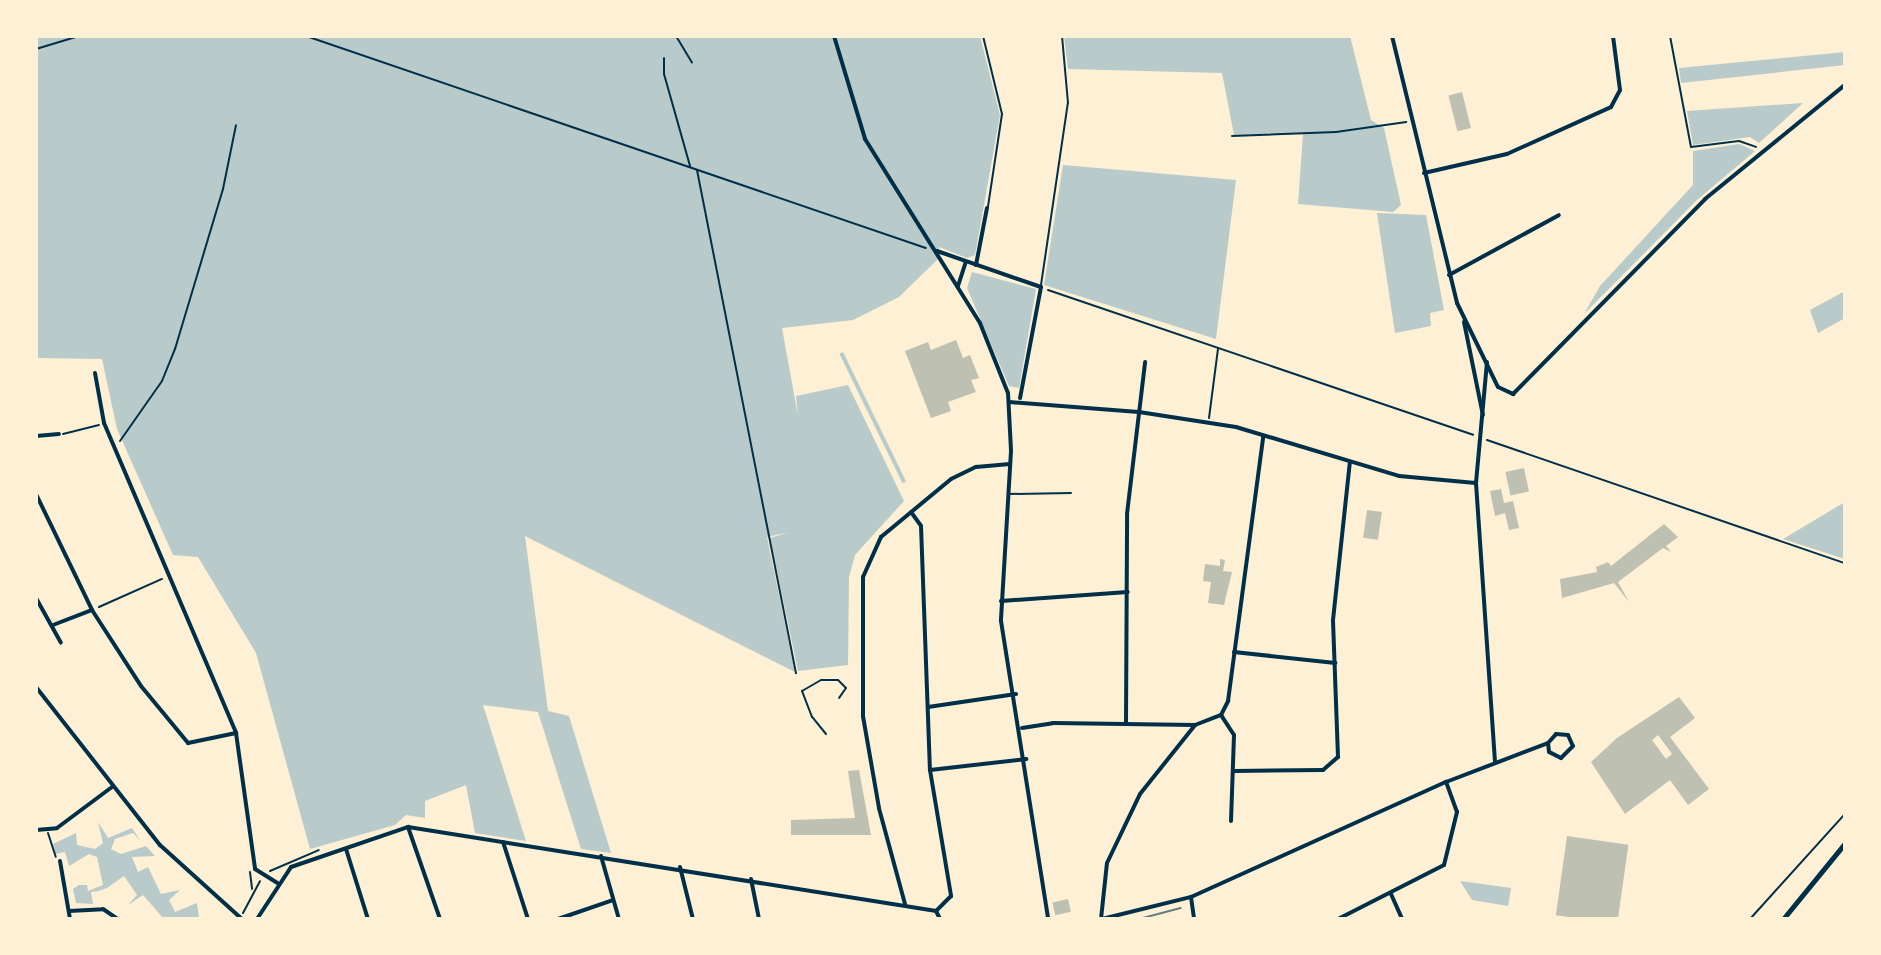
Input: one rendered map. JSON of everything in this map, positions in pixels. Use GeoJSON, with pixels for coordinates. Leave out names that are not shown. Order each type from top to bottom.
{"type":"FeatureCollection","features":[{"type":"Feature","properties":{"kind":"main road"},"geometry":{"type":"LineString","coordinates":[[1783,919],[1845,843]]}},
{"type":"Feature","properties":{"kind":"street"},"geometry":{"type":"LineString","coordinates":[[834,36],[865,139],[987,337],[1009,402],[1010,464],[1001,601],[1048,919]]}},
{"type":"Feature","properties":{"kind":"street"},"geometry":{"type":"LineString","coordinates":[[1392,36],[1449,275],[1464,320],[1484,426]]}},
{"type":"Feature","properties":{"kind":"street"},"geometry":{"type":"LineString","coordinates":[[1424,173],[1507,154],[1611,107],[1620,90],[1613,36]]}},
{"type":"Feature","properties":{"kind":"street"},"geometry":{"type":"LineString","coordinates":[[1464,320],[1502,391],[1521,391],[1643,260],[1760,150],[1845,85]]}},
{"type":"Feature","properties":{"kind":"street"},"geometry":{"type":"LineString","coordinates":[[976,265],[987,208]]}},
{"type":"Feature","properties":{"kind":"street"},"geometry":{"type":"LineString","coordinates":[[1449,275],[1559,215]]}},
{"type":"Feature","properties":{"kind":"street"},"geometry":{"type":"LineString","coordinates":[[934,251],[1041,287],[1019,399]]}},
{"type":"Feature","properties":{"kind":"street"},"geometry":{"type":"LineString","coordinates":[[958,286],[966,261]]}},
{"type":"Feature","properties":{"kind":"street"},"geometry":{"type":"LineString","coordinates":[[1487,361],[1484,426],[1476,483],[1495,761]]}},
{"type":"Feature","properties":{"kind":"street"},"geometry":{"type":"LineString","coordinates":[[1126,724],[1127,514],[1145,362]]}},
{"type":"Feature","properties":{"kind":"street"},"geometry":{"type":"LineString","coordinates":[[95,373],[104,423],[236,733],[253,862],[259,874],[277,883]]}},
{"type":"Feature","properties":{"kind":"street"},"geometry":{"type":"LineString","coordinates":[[1009,402],[1019,399],[1208,423],[1399,476],[1476,483]]}},
{"type":"Feature","properties":{"kind":"street"},"geometry":{"type":"LineString","coordinates":[[36,436],[59,434]]}},
{"type":"Feature","properties":{"kind":"street"},"geometry":{"type":"LineString","coordinates":[[1022,728],[1195,725],[1221,715],[1228,701],[1263,437]]}},
{"type":"Feature","properties":{"kind":"street"},"geometry":{"type":"LineString","coordinates":[[1235,771],[1332,767],[1339,751],[1333,620],[1350,462]]}},
{"type":"Feature","properties":{"kind":"street"},"geometry":{"type":"LineString","coordinates":[[905,904],[870,763],[860,643],[866,563],[881,537],[963,471],[1010,464]]}},
{"type":"Feature","properties":{"kind":"street"},"geometry":{"type":"LineString","coordinates":[[36,494],[92,610],[141,686],[188,743],[236,733]]}},
{"type":"Feature","properties":{"kind":"street"},"geometry":{"type":"LineString","coordinates":[[911,512],[921,526],[930,770],[951,896],[936,911]]}},
{"type":"Feature","properties":{"kind":"street"},"geometry":{"type":"LineString","coordinates":[[1001,601],[1128,592]]}},
{"type":"Feature","properties":{"kind":"street"},"geometry":{"type":"LineString","coordinates":[[36,598],[61,643]]}},
{"type":"Feature","properties":{"kind":"street"},"geometry":{"type":"LineString","coordinates":[[52,625],[92,610]]}},
{"type":"Feature","properties":{"kind":"street"},"geometry":{"type":"LineString","coordinates":[[1233,652],[1335,663]]}},
{"type":"Feature","properties":{"kind":"street"},"geometry":{"type":"LineString","coordinates":[[36,687],[112,787],[185,871],[242,919]]}},
{"type":"Feature","properties":{"kind":"street"},"geometry":{"type":"LineString","coordinates":[[928,707],[1016,694]]}},
{"type":"Feature","properties":{"kind":"street"},"geometry":{"type":"LineString","coordinates":[[1221,715],[1234,735],[1231,821]]}},
{"type":"Feature","properties":{"kind":"street"},"geometry":{"type":"LineString","coordinates":[[1195,725],[1140,794],[1107,863],[1102,919],[1191,897],[1446,782],[1548,743],[1562,733],[1573,746],[1561,758],[1552,755],[1548,743]]}},
{"type":"Feature","properties":{"kind":"street"},"geometry":{"type":"LineString","coordinates":[[930,770],[1026,759]]}},
{"type":"Feature","properties":{"kind":"street"},"geometry":{"type":"LineString","coordinates":[[1338,919],[1444,865],[1457,812],[1446,782]]}},
{"type":"Feature","properties":{"kind":"street"},"geometry":{"type":"LineString","coordinates":[[36,830],[47,831],[112,787]]}},
{"type":"Feature","properties":{"kind":"street"},"geometry":{"type":"LineString","coordinates":[[257,919],[277,883],[291,867],[408,827],[680,867],[936,911]]}},
{"type":"Feature","properties":{"kind":"street"},"geometry":{"type":"LineString","coordinates":[[408,827],[440,919]]}},
{"type":"Feature","properties":{"kind":"street"},"geometry":{"type":"LineString","coordinates":[[503,841],[528,919]]}},
{"type":"Feature","properties":{"kind":"street"},"geometry":{"type":"LineString","coordinates":[[345,848],[368,919]]}},
{"type":"Feature","properties":{"kind":"street"},"geometry":{"type":"LineString","coordinates":[[601,855],[619,919]]}},
{"type":"Feature","properties":{"kind":"street"},"geometry":{"type":"LineString","coordinates":[[60,861],[70,919]]}},
{"type":"Feature","properties":{"kind":"street"},"geometry":{"type":"LineString","coordinates":[[680,867],[693,919]]}},
{"type":"Feature","properties":{"kind":"street"},"geometry":{"type":"LineString","coordinates":[[751,879],[759,919]]}},
{"type":"Feature","properties":{"kind":"street"},"geometry":{"type":"LineString","coordinates":[[1391,894],[1402,919]]}},
{"type":"Feature","properties":{"kind":"street"},"geometry":{"type":"LineString","coordinates":[[1191,897],[1194,919]]}},
{"type":"Feature","properties":{"kind":"street"},"geometry":{"type":"LineString","coordinates":[[558,919],[613,900]]}},
{"type":"Feature","properties":{"kind":"street"},"geometry":{"type":"LineString","coordinates":[[69,911],[103,909],[118,919]]}},
{"type":"Feature","properties":{"kind":"street"},"geometry":{"type":"LineString","coordinates":[[936,911],[940,919]]}},
{"type":"Feature","properties":{"kind":"lane"},"geometry":{"type":"LineString","coordinates":[[983,36],[1002,114],[987,208]]}},
{"type":"Feature","properties":{"kind":"lane"},"geometry":{"type":"LineString","coordinates":[[1041,287],[1068,103],[1062,36]]}},
{"type":"Feature","properties":{"kind":"lane"},"geometry":{"type":"LineString","coordinates":[[1008,494],[1071,493]]}},
{"type":"Feature","properties":{"kind":"path"},"geometry":{"type":"LineString","coordinates":[[36,49],[79,36]]}},
{"type":"Feature","properties":{"kind":"path"},"geometry":{"type":"LineString","coordinates":[[306,36],[934,251]]}},
{"type":"Feature","properties":{"kind":"path"},"geometry":{"type":"LineString","coordinates":[[676,36],[692,63]]}},
{"type":"Feature","properties":{"kind":"path"},"geometry":{"type":"LineString","coordinates":[[1670,36],[1691,147],[1739,141],[1760,150]]}},
{"type":"Feature","properties":{"kind":"path"},"geometry":{"type":"LineString","coordinates":[[664,58],[664,74],[690,167]]}},
{"type":"Feature","properties":{"kind":"path"},"geometry":{"type":"LineString","coordinates":[[1232,136],[1336,132],[1411,121]]}},
{"type":"Feature","properties":{"kind":"path"},"geometry":{"type":"LineString","coordinates":[[114,447],[138,420],[175,349],[223,189],[236,125]]}},
{"type":"Feature","properties":{"kind":"path"},"geometry":{"type":"LineString","coordinates":[[697,170],[796,673]]}},
{"type":"Feature","properties":{"kind":"path"},"geometry":{"type":"LineString","coordinates":[[1041,287],[1845,563]]}},
{"type":"Feature","properties":{"kind":"path"},"geometry":{"type":"LineString","coordinates":[[1208,423],[1218,347]]}},
{"type":"Feature","properties":{"kind":"path"},"geometry":{"type":"LineString","coordinates":[[59,434],[104,423]]}},
{"type":"Feature","properties":{"kind":"path"},"geometry":{"type":"LineString","coordinates":[[92,610],[171,575]]}},
{"type":"Feature","properties":{"kind":"path"},"geometry":{"type":"LineString","coordinates":[[826,734],[812,717],[802,691],[821,680],[838,680],[846,688],[839,698]]}},
{"type":"Feature","properties":{"kind":"path"},"geometry":{"type":"LineString","coordinates":[[1750,919],[1845,814]]}},
{"type":"Feature","properties":{"kind":"path"},"geometry":{"type":"LineString","coordinates":[[47,831],[60,861]]}},
{"type":"Feature","properties":{"kind":"path"},"geometry":{"type":"LineString","coordinates":[[248,862],[252,891]]}},
{"type":"Feature","properties":{"kind":"shaded area"},"geometry":{"type":"Polygon","coordinates":[[[36,36],[980,36],[1000,115],[975,255],[967,258],[939,247],[938,259],[899,297],[853,320],[782,328],[798,416],[796,396],[848,385],[904,501],[855,555],[849,577],[848,665],[798,671],[770,538],[789,532],[767,537],[795,672],[525,536],[548,711],[569,716],[611,853],[581,849],[538,712],[483,705],[526,841],[475,833],[466,785],[425,801],[425,818],[406,815],[395,825],[310,849],[256,653],[198,557],[173,555],[117,429],[102,359],[36,358],[36,36]]]}},
{"type":"Feature","properties":{"kind":"shaded area"},"geometry":{"type":"Polygon","coordinates":[[[1064,36],[1350,36],[1371,120],[1384,128],[1401,205],[1393,212],[1298,204],[1303,134],[1234,135],[1222,73],[1068,69],[1064,36]]]}},
{"type":"Feature","properties":{"kind":"shaded area"},"geometry":{"type":"Polygon","coordinates":[[[1845,52],[1845,65],[1681,83],[1679,68],[1845,52]]]}},
{"type":"Feature","properties":{"kind":"shaded area"},"geometry":{"type":"Polygon","coordinates":[[[1803,103],[1759,143],[1750,137],[1693,145],[1687,111],[1803,103]]]}},
{"type":"Feature","properties":{"kind":"shaded area"},"geometry":{"type":"Polygon","coordinates":[[[1739,144],[1755,151],[1697,200],[1584,314],[1600,286],[1693,185],[1693,151],[1739,144]]]}},
{"type":"Feature","properties":{"kind":"shaded area"},"geometry":{"type":"Polygon","coordinates":[[[1063,165],[1236,180],[1216,339],[1044,285],[1063,165]]]}},
{"type":"Feature","properties":{"kind":"shaded area"},"geometry":{"type":"Polygon","coordinates":[[[1377,213],[1426,215],[1444,310],[1430,313],[1431,326],[1395,333],[1377,213]]]}},
{"type":"Feature","properties":{"kind":"shaded area"},"geometry":{"type":"Polygon","coordinates":[[[972,272],[1036,289],[1019,388],[1009,386],[967,288],[972,272]]]}},
{"type":"Feature","properties":{"kind":"shaded area"},"geometry":{"type":"Polygon","coordinates":[[[1845,291],[1845,318],[1818,333],[1810,310],[1845,291]]]}},
{"type":"Feature","properties":{"kind":"shaded area"},"geometry":{"type":"Polygon","coordinates":[[[843,352],[906,481],[903,483],[839,354],[843,352]]]}},
{"type":"Feature","properties":{"kind":"shaded area"},"geometry":{"type":"Polygon","coordinates":[[[1845,502],[1845,559],[1783,539],[1845,502]]]}},
{"type":"Feature","properties":{"kind":"shaded area"},"geometry":{"type":"Polygon","coordinates":[[[98,822],[108,838],[132,828],[140,840],[133,833],[115,839],[111,849],[121,854],[146,846],[155,856],[132,857],[138,872],[148,867],[161,894],[180,890],[169,900],[175,912],[197,903],[199,918],[164,919],[143,895],[128,905],[137,895],[124,876],[107,888],[91,892],[93,904],[76,903],[73,889],[79,885],[87,885],[88,891],[103,885],[97,857],[89,854],[69,866],[65,852],[55,854],[53,844],[76,833],[77,845],[95,849],[103,843],[98,822]]]}},
{"type":"Feature","properties":{"kind":"shaded area"},"geometry":{"type":"Polygon","coordinates":[[[1460,881],[1511,888],[1508,906],[1472,900],[1460,881]]]}},
{"type":"Feature","properties":{"kind":"building"},"geometry":{"type":"Polygon","coordinates":[[[1462,92],[1471,128],[1457,131],[1448,95],[1462,92]]]}},
{"type":"Feature","properties":{"kind":"building"},"geometry":{"type":"Polygon","coordinates":[[[956,340],[963,358],[970,355],[979,378],[971,380],[976,392],[948,402],[951,411],[931,418],[905,351],[928,342],[931,350],[956,340]]]}},
{"type":"Feature","properties":{"kind":"building"},"geometry":{"type":"Polygon","coordinates":[[[1524,468],[1529,491],[1510,495],[1505,472],[1524,468]]]}},
{"type":"Feature","properties":{"kind":"building"},"geometry":{"type":"Polygon","coordinates":[[[1501,489],[1504,503],[1513,501],[1519,528],[1509,530],[1505,513],[1495,516],[1490,491],[1501,489]]]}},
{"type":"Feature","properties":{"kind":"building"},"geometry":{"type":"Polygon","coordinates":[[[1367,510],[1382,512],[1378,540],[1363,538],[1367,510]]]}},
{"type":"Feature","properties":{"kind":"building"},"geometry":{"type":"Polygon","coordinates":[[[1664,524],[1678,537],[1666,546],[1671,552],[1663,548],[1618,582],[1629,602],[1614,583],[1562,598],[1560,579],[1597,572],[1596,567],[1608,562],[1611,566],[1664,524]]]}},
{"type":"Feature","properties":{"kind":"building"},"geometry":{"type":"Polygon","coordinates":[[[1220,559],[1225,560],[1223,571],[1232,572],[1224,605],[1208,603],[1211,582],[1203,581],[1205,564],[1220,566],[1220,559]]]}},
{"type":"Feature","properties":{"kind":"building"},"geometry":{"type":"Polygon","coordinates":[[[1679,697],[1695,718],[1670,737],[1709,789],[1688,805],[1670,780],[1625,814],[1591,762],[1617,738],[1679,697]],[[1658,735],[1652,740],[1666,759],[1672,754],[1658,735]]]}},
{"type":"Feature","properties":{"kind":"building"},"geometry":{"type":"Polygon","coordinates":[[[859,770],[871,835],[791,835],[791,820],[855,818],[848,771],[859,770]]]}},
{"type":"Feature","properties":{"kind":"building"},"geometry":{"type":"Polygon","coordinates":[[[1567,836],[1628,845],[1618,919],[1556,915],[1567,836]]]}},
{"type":"Feature","properties":{"kind":"building"},"geometry":{"type":"Polygon","coordinates":[[[1068,899],[1071,912],[1055,915],[1052,903],[1068,899]]]}},
{"type":"Feature","properties":{"kind":"tram line"},"geometry":{"type":"LineString","coordinates":[[1139,919],[1181,908]]}}]}
